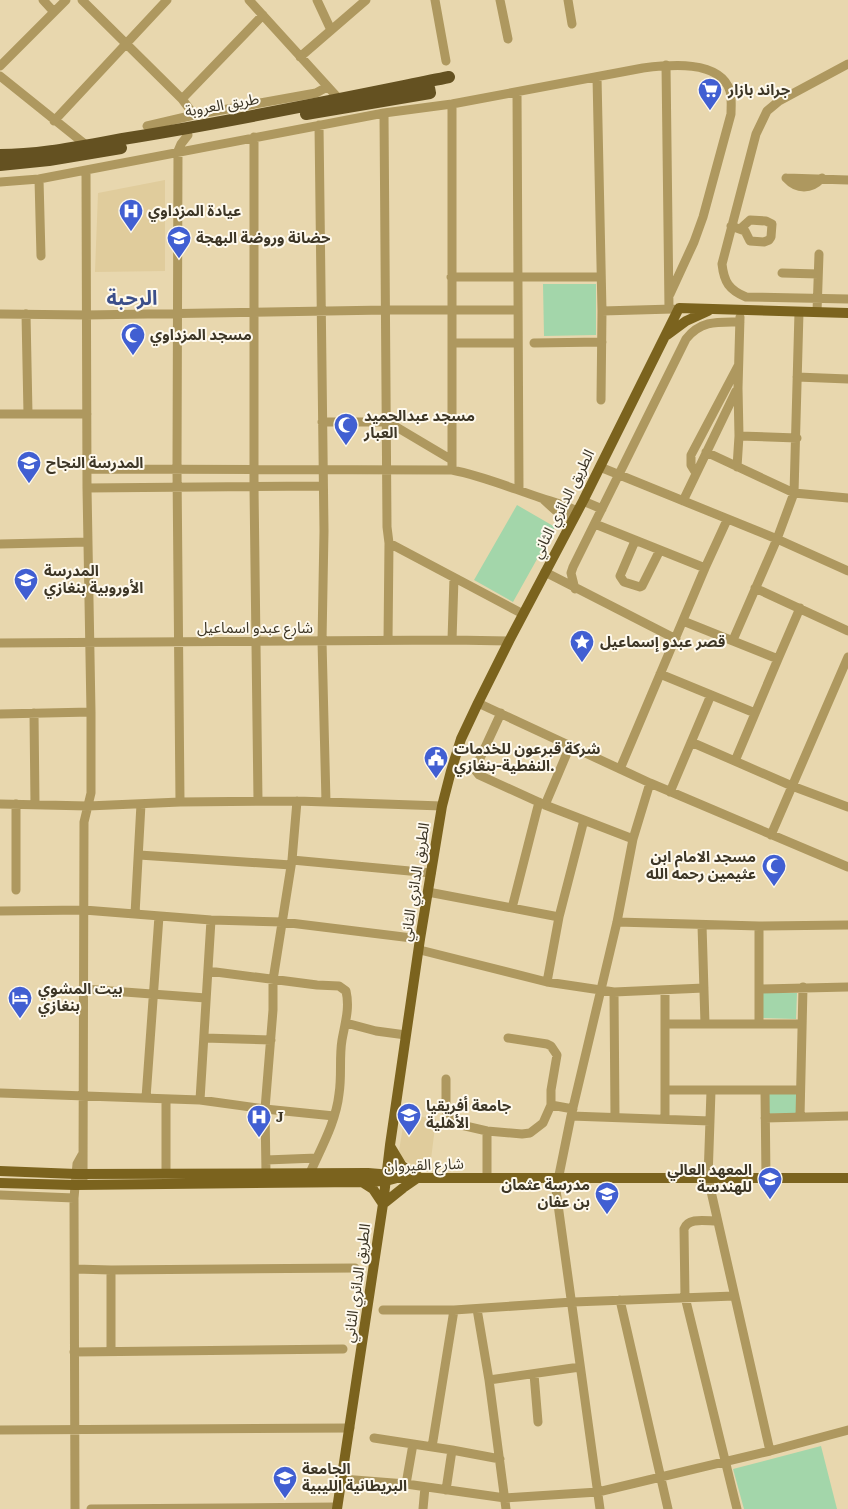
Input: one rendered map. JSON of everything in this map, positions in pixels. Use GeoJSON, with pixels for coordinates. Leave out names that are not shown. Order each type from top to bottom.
{"type":"FeatureCollection","features":[{"type":"Feature","properties":{"kind":"highway","name":"طريق العروبة"},"geometry":{"type":"LineString","coordinates":[[0,166],[49,160],[188,135],[429,88],[449,78]]}},
{"type":"Feature","properties":{"kind":"highway","name":"طريق العروبة"},"geometry":{"type":"LineString","coordinates":[[0,155],[32,153],[241,118],[339,99],[429,88]]}},
{"type":"Feature","properties":{"kind":"main road"},"geometry":{"type":"LineString","coordinates":[[674,309],[848,313]]}},
{"type":"Feature","properties":{"kind":"main road","name":"الطريق الدائري الثاني"},"geometry":{"type":"LineString","coordinates":[[337,1508],[383,1204],[406,1035],[442,806],[462,739],[478,703],[600,467],[664,337],[674,309]]}},
{"type":"Feature","properties":{"kind":"main road"},"geometry":{"type":"LineString","coordinates":[[664,337],[686,321],[714,310]]}},
{"type":"Feature","properties":{"kind":"main road"},"geometry":{"type":"LineString","coordinates":[[0,1171],[79,1174],[310,1173],[364,1177],[383,1204],[403,1188],[419,1179],[402,1166],[390,1145]]}},
{"type":"Feature","properties":{"kind":"main road"},"geometry":{"type":"LineString","coordinates":[[0,1183],[79,1185],[364,1177],[380,1166],[388,1157]]}},
{"type":"Feature","properties":{"kind":"main road","name":"شارع القيروان"},"geometry":{"type":"LineString","coordinates":[[364,1177],[419,1179],[848,1178]]}},
{"type":"Feature","properties":{"kind":"street"},"geometry":{"type":"LineString","coordinates":[[43,0],[54,12]]}},
{"type":"Feature","properties":{"kind":"street"},"geometry":{"type":"LineString","coordinates":[[0,66],[66,0]]}},
{"type":"Feature","properties":{"kind":"street"},"geometry":{"type":"LineString","coordinates":[[82,0],[182,99],[194,115]]}},
{"type":"Feature","properties":{"kind":"street"},"geometry":{"type":"LineString","coordinates":[[54,121],[167,0]]}},
{"type":"Feature","properties":{"kind":"street"},"geometry":{"type":"LineString","coordinates":[[249,0],[339,99]]}},
{"type":"Feature","properties":{"kind":"street"},"geometry":{"type":"LineString","coordinates":[[317,0],[331,30]]}},
{"type":"Feature","properties":{"kind":"street"},"geometry":{"type":"LineString","coordinates":[[300,57],[366,0]]}},
{"type":"Feature","properties":{"kind":"street"},"geometry":{"type":"LineString","coordinates":[[435,0],[446,61]]}},
{"type":"Feature","properties":{"kind":"street"},"geometry":{"type":"LineString","coordinates":[[500,0],[508,39]]}},
{"type":"Feature","properties":{"kind":"street"},"geometry":{"type":"LineString","coordinates":[[568,0],[572,24]]}},
{"type":"Feature","properties":{"kind":"street"},"geometry":{"type":"LineString","coordinates":[[182,99],[262,15]]}},
{"type":"Feature","properties":{"kind":"street"},"geometry":{"type":"LineString","coordinates":[[848,64],[779,101],[767,112],[756,134],[736,228],[722,264],[724,275],[732,290],[746,297],[848,300]]}},
{"type":"Feature","properties":{"kind":"street"},"geometry":{"type":"LineString","coordinates":[[602,311],[674,309],[670,294],[666,66]]}},
{"type":"Feature","properties":{"kind":"street"},"geometry":{"type":"LineString","coordinates":[[0,182],[39,179],[384,113],[452,104],[597,77],[666,66],[696,67],[719,76],[726,84],[732,102],[731,114],[694,242],[670,294]]}},
{"type":"Feature","properties":{"kind":"street"},"geometry":{"type":"LineString","coordinates":[[0,76],[54,121],[86,144]]}},
{"type":"Feature","properties":{"kind":"street"},"geometry":{"type":"LineString","coordinates":[[597,77],[602,311],[601,400]]}},
{"type":"Feature","properties":{"kind":"street"},"geometry":{"type":"LineString","coordinates":[[147,126],[194,115],[316,93],[328,86]]}},
{"type":"Feature","properties":{"kind":"street"},"geometry":{"type":"LineString","coordinates":[[517,92],[519,489]]}},
{"type":"Feature","properties":{"kind":"street"},"geometry":{"type":"LineString","coordinates":[[452,104],[452,470]]}},
{"type":"Feature","properties":{"kind":"street"},"geometry":{"type":"LineString","coordinates":[[384,113],[389,543],[388,640]]}},
{"type":"Feature","properties":{"kind":"street"},"geometry":{"type":"LineString","coordinates":[[319,125],[324,531],[322,642],[326,802]]}},
{"type":"Feature","properties":{"kind":"street"},"geometry":{"type":"LineString","coordinates":[[180,802],[177,487],[178,151],[188,135]]}},
{"type":"Feature","properties":{"kind":"street"},"geometry":{"type":"LineString","coordinates":[[254,137],[254,487],[258,801]]}},
{"type":"Feature","properties":{"kind":"street"},"geometry":{"type":"LineString","coordinates":[[75,1509],[74,1198],[79,1185],[82,1154],[84,818],[91,793],[87,542],[86,170]]}},
{"type":"Feature","properties":{"kind":"street"},"geometry":{"type":"LineString","coordinates":[[822,178],[848,180]]}},
{"type":"Feature","properties":{"kind":"street"},"geometry":{"type":"LineString","coordinates":[[39,179],[40,256]]}},
{"type":"Feature","properties":{"kind":"street"},"geometry":{"type":"LineString","coordinates":[[817,312],[819,254]]}},
{"type":"Feature","properties":{"kind":"street"},"geometry":{"type":"LineString","coordinates":[[782,273],[818,274]]}},
{"type":"Feature","properties":{"kind":"street"},"geometry":{"type":"LineString","coordinates":[[451,277],[601,277]]}},
{"type":"Feature","properties":{"kind":"street"},"geometry":{"type":"LineString","coordinates":[[0,314],[86,315],[386,310],[518,310]]}},
{"type":"Feature","properties":{"kind":"street"},"geometry":{"type":"LineString","coordinates":[[737,467],[740,310]]}},
{"type":"Feature","properties":{"kind":"street"},"geometry":{"type":"LineString","coordinates":[[733,640],[777,539],[794,493],[799,312]]}},
{"type":"Feature","properties":{"kind":"street"},"geometry":{"type":"LineString","coordinates":[[26,314],[28,414]]}},
{"type":"Feature","properties":{"kind":"street"},"geometry":{"type":"LineString","coordinates":[[576,589],[571,573],[572,567],[595,524],[674,361],[690,334],[701,325],[740,322]]}},
{"type":"Feature","properties":{"kind":"street"},"geometry":{"type":"LineString","coordinates":[[534,343],[602,342]]}},
{"type":"Feature","properties":{"kind":"street"},"geometry":{"type":"LineString","coordinates":[[452,343],[518,343]]}},
{"type":"Feature","properties":{"kind":"street"},"geometry":{"type":"LineString","coordinates":[[696,473],[691,465],[691,455],[739,365]]}},
{"type":"Feature","properties":{"kind":"street"},"geometry":{"type":"LineString","coordinates":[[797,377],[848,379]]}},
{"type":"Feature","properties":{"kind":"street"},"geometry":{"type":"LineString","coordinates":[[684,501],[738,388]]}},
{"type":"Feature","properties":{"kind":"street"},"geometry":{"type":"LineString","coordinates":[[0,414],[87,414]]}},
{"type":"Feature","properties":{"kind":"street"},"geometry":{"type":"LineString","coordinates":[[322,422],[388,422],[452,460]]}},
{"type":"Feature","properties":{"kind":"street"},"geometry":{"type":"LineString","coordinates":[[739,436],[797,438]]}},
{"type":"Feature","properties":{"kind":"street"},"geometry":{"type":"LineString","coordinates":[[706,452],[794,493],[848,498]]}},
{"type":"Feature","properties":{"kind":"street"},"geometry":{"type":"LineString","coordinates":[[600,467],[777,539],[848,571]]}},
{"type":"Feature","properties":{"kind":"street"},"geometry":{"type":"LineString","coordinates":[[88,469],[452,470],[476,475],[519,489],[542,499],[559,503],[575,515]]}},
{"type":"Feature","properties":{"kind":"street"},"geometry":{"type":"LineString","coordinates":[[87,488],[322,486]]}},
{"type":"Feature","properties":{"kind":"street"},"geometry":{"type":"LineString","coordinates":[[583,501],[602,509]]}},
{"type":"Feature","properties":{"kind":"street"},"geometry":{"type":"LineString","coordinates":[[620,769],[727,520]]}},
{"type":"Feature","properties":{"kind":"street"},"geometry":{"type":"LineString","coordinates":[[595,524],[705,568]]}},
{"type":"Feature","properties":{"kind":"street"},"geometry":{"type":"LineString","coordinates":[[635,541],[620,576],[624,582],[642,586],[660,550]]}},
{"type":"Feature","properties":{"kind":"street"},"geometry":{"type":"LineString","coordinates":[[0,544],[87,542]]}},
{"type":"Feature","properties":{"kind":"street"},"geometry":{"type":"LineString","coordinates":[[389,543],[523,614]]}},
{"type":"Feature","properties":{"kind":"street"},"geometry":{"type":"LineString","coordinates":[[545,572],[676,639]]}},
{"type":"Feature","properties":{"kind":"street"},"geometry":{"type":"LineString","coordinates":[[452,640],[454,578]]}},
{"type":"Feature","properties":{"kind":"street"},"geometry":{"type":"LineString","coordinates":[[755,588],[848,631]]}},
{"type":"Feature","properties":{"kind":"street"},"geometry":{"type":"LineString","coordinates":[[735,762],[800,608]]}},
{"type":"Feature","properties":{"kind":"street"},"geometry":{"type":"LineString","coordinates":[[683,621],[778,659]]}},
{"type":"Feature","properties":{"kind":"street","name":"شارع عبدو اسماعيل"},"geometry":{"type":"LineString","coordinates":[[0,643],[509,640]]}},
{"type":"Feature","properties":{"kind":"street"},"geometry":{"type":"LineString","coordinates":[[771,835],[848,657]]}},
{"type":"Feature","properties":{"kind":"street"},"geometry":{"type":"LineString","coordinates":[[660,674],[755,713]]}},
{"type":"Feature","properties":{"kind":"street"},"geometry":{"type":"LineString","coordinates":[[670,792],[711,695]]}},
{"type":"Feature","properties":{"kind":"street"},"geometry":{"type":"LineString","coordinates":[[478,703],[670,792],[848,867]]}},
{"type":"Feature","properties":{"kind":"street"},"geometry":{"type":"LineString","coordinates":[[0,714],[91,712]]}},
{"type":"Feature","properties":{"kind":"street"},"geometry":{"type":"LineString","coordinates":[[34,713],[35,804]]}},
{"type":"Feature","properties":{"kind":"street"},"geometry":{"type":"LineString","coordinates":[[501,713],[479,758],[476,772],[542,804],[633,839]]}},
{"type":"Feature","properties":{"kind":"street"},"geometry":{"type":"LineString","coordinates":[[691,742],[792,786],[848,807]]}},
{"type":"Feature","properties":{"kind":"street"},"geometry":{"type":"LineString","coordinates":[[512,908],[542,804],[570,746]]}},
{"type":"Feature","properties":{"kind":"street"},"geometry":{"type":"LineString","coordinates":[[600,1509],[556,1190],[572,1112],[617,922],[633,839],[650,783]]}},
{"type":"Feature","properties":{"kind":"street"},"geometry":{"type":"LineString","coordinates":[[266,1173],[265,1109],[273,1010],[272,980],[291,862],[297,801]]}},
{"type":"Feature","properties":{"kind":"street"},"geometry":{"type":"LineString","coordinates":[[0,804],[88,806],[180,802],[297,801],[442,806]]}},
{"type":"Feature","properties":{"kind":"street"},"geometry":{"type":"LineString","coordinates":[[16,804],[16,890]]}},
{"type":"Feature","properties":{"kind":"street"},"geometry":{"type":"LineString","coordinates":[[135,914],[141,804]]}},
{"type":"Feature","properties":{"kind":"street"},"geometry":{"type":"LineString","coordinates":[[547,982],[559,917],[584,820]]}},
{"type":"Feature","properties":{"kind":"street"},"geometry":{"type":"LineString","coordinates":[[139,855],[291,862],[431,872]]}},
{"type":"Feature","properties":{"kind":"street"},"geometry":{"type":"LineString","coordinates":[[428,892],[559,917]]}},
{"type":"Feature","properties":{"kind":"street"},"geometry":{"type":"LineString","coordinates":[[0,911],[84,910],[211,920],[282,922],[420,945],[547,982],[614,992],[704,988]]}},
{"type":"Feature","properties":{"kind":"street"},"geometry":{"type":"LineString","coordinates":[[146,1098],[158,916]]}},
{"type":"Feature","properties":{"kind":"street"},"geometry":{"type":"LineString","coordinates":[[200,1100],[211,920]]}},
{"type":"Feature","properties":{"kind":"street"},"geometry":{"type":"LineString","coordinates":[[617,922],[759,926],[848,925]]}},
{"type":"Feature","properties":{"kind":"street"},"geometry":{"type":"LineString","coordinates":[[702,925],[705,1024]]}},
{"type":"Feature","properties":{"kind":"street"},"geometry":{"type":"LineString","coordinates":[[759,926],[759,1024]]}},
{"type":"Feature","properties":{"kind":"street"},"geometry":{"type":"LineString","coordinates":[[208,971],[272,980],[339,986],[346,991],[348,1000],[342,1042],[340,1094],[334,1116],[310,1173]]}},
{"type":"Feature","properties":{"kind":"street"},"geometry":{"type":"LineString","coordinates":[[800,1117],[803,987]]}},
{"type":"Feature","properties":{"kind":"street"},"geometry":{"type":"LineString","coordinates":[[760,988],[848,987]]}},
{"type":"Feature","properties":{"kind":"street"},"geometry":{"type":"LineString","coordinates":[[84,989],[206,998]]}},
{"type":"Feature","properties":{"kind":"street"},"geometry":{"type":"LineString","coordinates":[[665,990],[665,1119]]}},
{"type":"Feature","properties":{"kind":"street"},"geometry":{"type":"LineString","coordinates":[[614,992],[615,1117]]}},
{"type":"Feature","properties":{"kind":"street"},"geometry":{"type":"LineString","coordinates":[[346,1023],[376,1031],[406,1035]]}},
{"type":"Feature","properties":{"kind":"street"},"geometry":{"type":"LineString","coordinates":[[665,1024],[802,1024]]}},
{"type":"Feature","properties":{"kind":"street"},"geometry":{"type":"LineString","coordinates":[[204,1038],[271,1040]]}},
{"type":"Feature","properties":{"kind":"street"},"geometry":{"type":"LineString","coordinates":[[446,1079],[446,1110],[461,1125],[487,1131],[530,1133],[543,1123],[551,1105],[550,1090],[557,1055],[555,1050],[547,1044],[508,1038]]}},
{"type":"Feature","properties":{"kind":"street"},"geometry":{"type":"LineString","coordinates":[[665,1090],[800,1090]]}},
{"type":"Feature","properties":{"kind":"street"},"geometry":{"type":"LineString","coordinates":[[765,1090],[766,1179]]}},
{"type":"Feature","properties":{"kind":"street"},"geometry":{"type":"LineString","coordinates":[[712,1091],[708,1178],[770,1451]]}},
{"type":"Feature","properties":{"kind":"street"},"geometry":{"type":"LineString","coordinates":[[0,1093],[200,1100],[334,1116]]}},
{"type":"Feature","properties":{"kind":"street"},"geometry":{"type":"LineString","coordinates":[[166,1098],[166,1173]]}},
{"type":"Feature","properties":{"kind":"street"},"geometry":{"type":"LineString","coordinates":[[551,1105],[572,1112],[615,1117],[710,1121]]}},
{"type":"Feature","properties":{"kind":"street"},"geometry":{"type":"LineString","coordinates":[[764,1118],[848,1116]]}},
{"type":"Feature","properties":{"kind":"street"},"geometry":{"type":"LineString","coordinates":[[487,1131],[487,1178]]}},
{"type":"Feature","properties":{"kind":"street"},"geometry":{"type":"LineString","coordinates":[[266,1160],[316,1158]]}},
{"type":"Feature","properties":{"kind":"street"},"geometry":{"type":"LineString","coordinates":[[0,1195],[74,1198]]}},
{"type":"Feature","properties":{"kind":"street"},"geometry":{"type":"LineString","coordinates":[[717,1221],[691,1221],[685,1225],[685,1298],[737,1509]]}},
{"type":"Feature","properties":{"kind":"street"},"geometry":{"type":"LineString","coordinates":[[75,1269],[355,1268]]}},
{"type":"Feature","properties":{"kind":"street"},"geometry":{"type":"LineString","coordinates":[[111,1270],[111,1351]]}},
{"type":"Feature","properties":{"kind":"street"},"geometry":{"type":"LineString","coordinates":[[383,1310],[454,1310],[571,1302],[734,1296]]}},
{"type":"Feature","properties":{"kind":"street"},"geometry":{"type":"LineString","coordinates":[[620,1300],[668,1509]]}},
{"type":"Feature","properties":{"kind":"street"},"geometry":{"type":"LineString","coordinates":[[478,1309],[490,1380],[506,1509]]}},
{"type":"Feature","properties":{"kind":"street"},"geometry":{"type":"LineString","coordinates":[[432,1447],[454,1310]]}},
{"type":"Feature","properties":{"kind":"street"},"geometry":{"type":"LineString","coordinates":[[74,1352],[343,1349]]}},
{"type":"Feature","properties":{"kind":"street"},"geometry":{"type":"LineString","coordinates":[[490,1380],[580,1367]]}},
{"type":"Feature","properties":{"kind":"street"},"geometry":{"type":"LineString","coordinates":[[534,1374],[538,1422]]}},
{"type":"Feature","properties":{"kind":"street"},"geometry":{"type":"LineString","coordinates":[[0,1430],[350,1428]]}},
{"type":"Feature","properties":{"kind":"street"},"geometry":{"type":"LineString","coordinates":[[342,1479],[406,1484],[505,1498],[598,1492],[770,1451],[848,1430]]}},
{"type":"Feature","properties":{"kind":"street"},"geometry":{"type":"LineString","coordinates":[[374,1438],[500,1459]]}},
{"type":"Feature","properties":{"kind":"street"},"geometry":{"type":"LineString","coordinates":[[406,1484],[413,1444]]}},
{"type":"Feature","properties":{"kind":"street"},"geometry":{"type":"LineString","coordinates":[[446,1490],[452,1450]]}},
{"type":"Feature","properties":{"kind":"street"},"geometry":{"type":"LineString","coordinates":[[423,1509],[425,1487]]}},
{"type":"Feature","properties":{"kind":"street"},"geometry":{"type":"LineString","coordinates":[[91,1509],[337,1508]]}},
{"type":"Feature","properties":{"kind":"shaded area","name":"عيادة المزداوي"},"geometry":{"type":"Polygon","coordinates":[[[165,180],[165,271],[95,272],[98,193],[165,180]]]}},
{"type":"Feature","properties":{"kind":"shaded area"},"geometry":{"type":"Polygon","coordinates":[[[405,1114],[436,1119],[430,1167],[415,1166],[402,1159],[399,1151],[405,1114]]]}},
{"type":"Feature","properties":{"kind":"green space"},"geometry":{"type":"Polygon","coordinates":[[[543,284],[596,284],[596,335],[544,336],[543,284]]]}},
{"type":"Feature","properties":{"kind":"green space"},"geometry":{"type":"Polygon","coordinates":[[[517,505],[555,527],[513,602],[474,580],[517,505]]]}},
{"type":"Feature","properties":{"kind":"green space"},"geometry":{"type":"Polygon","coordinates":[[[763,993],[797,993],[796,1019],[763,1018],[763,993]]]}},
{"type":"Feature","properties":{"kind":"green space"},"geometry":{"type":"Polygon","coordinates":[[[797,1093],[797,1113],[769,1114],[768,1094],[797,1093]]]}},
{"type":"Feature","properties":{"kind":"green space"},"geometry":{"type":"Polygon","coordinates":[[[821,1446],[837,1509],[744,1509],[733,1469],[821,1446]]]}},
{"type":"Feature","properties":{"kind":"place","name":"جراند بازار"},"geometry":{"type":"Point","coordinates":[710,111]}},
{"type":"Feature","properties":{"kind":"place","name":"عيادة المزداوي"},"geometry":{"type":"Point","coordinates":[131,232]}},
{"type":"Feature","properties":{"kind":"place","name":"حضانة وروضة البهجة"},"geometry":{"type":"Point","coordinates":[179,259]}},
{"type":"Feature","properties":{"kind":"place","name":"مسجد المزداوي"},"geometry":{"type":"Point","coordinates":[133,356]}},
{"type":"Feature","properties":{"kind":"place","name":"مسجد عبدالحميد العبار"},"geometry":{"type":"Point","coordinates":[346,446]}},
{"type":"Feature","properties":{"kind":"place","name":"المدرسة النجاح"},"geometry":{"type":"Point","coordinates":[29,484]}},
{"type":"Feature","properties":{"kind":"place","name":"المدرسة الأوروبية بنغازي"},"geometry":{"type":"Point","coordinates":[26,601]}},
{"type":"Feature","properties":{"kind":"place","name":"قصر عبدو إسماعيل"},"geometry":{"type":"Point","coordinates":[582,663]}},
{"type":"Feature","properties":{"kind":"place","name":"شركة قبرعون للخدمات النفطية-بنغازي."},"geometry":{"type":"Point","coordinates":[436,779]}},
{"type":"Feature","properties":{"kind":"place","name":"مسجد الامام ابن عثيمين رحمه الله"},"geometry":{"type":"Point","coordinates":[774,887]}},
{"type":"Feature","properties":{"kind":"place","name":"بيت المشوي بنغازي"},"geometry":{"type":"Point","coordinates":[20,1019]}},
{"type":"Feature","properties":{"kind":"place","name":"جامعة أفريقيا الأهلية"},"geometry":{"type":"Point","coordinates":[409,1136]}},
{"type":"Feature","properties":{"kind":"place","name":"J"},"geometry":{"type":"Point","coordinates":[259,1138]}},
{"type":"Feature","properties":{"kind":"place","name":"المعهد العالي للهندسة"},"geometry":{"type":"Point","coordinates":[770,1200]}},
{"type":"Feature","properties":{"kind":"place","name":"مدرسة عثمان بن عفان"},"geometry":{"type":"Point","coordinates":[607,1215]}},
{"type":"Feature","properties":{"kind":"place","name":"الجامعة البريطانية الليبية"},"geometry":{"type":"Point","coordinates":[285,1499]}},
{"type":"Feature","properties":{"kind":"district","name":"الرحبة"},"geometry":{"type":"Point","coordinates":[132,298]}}]}
